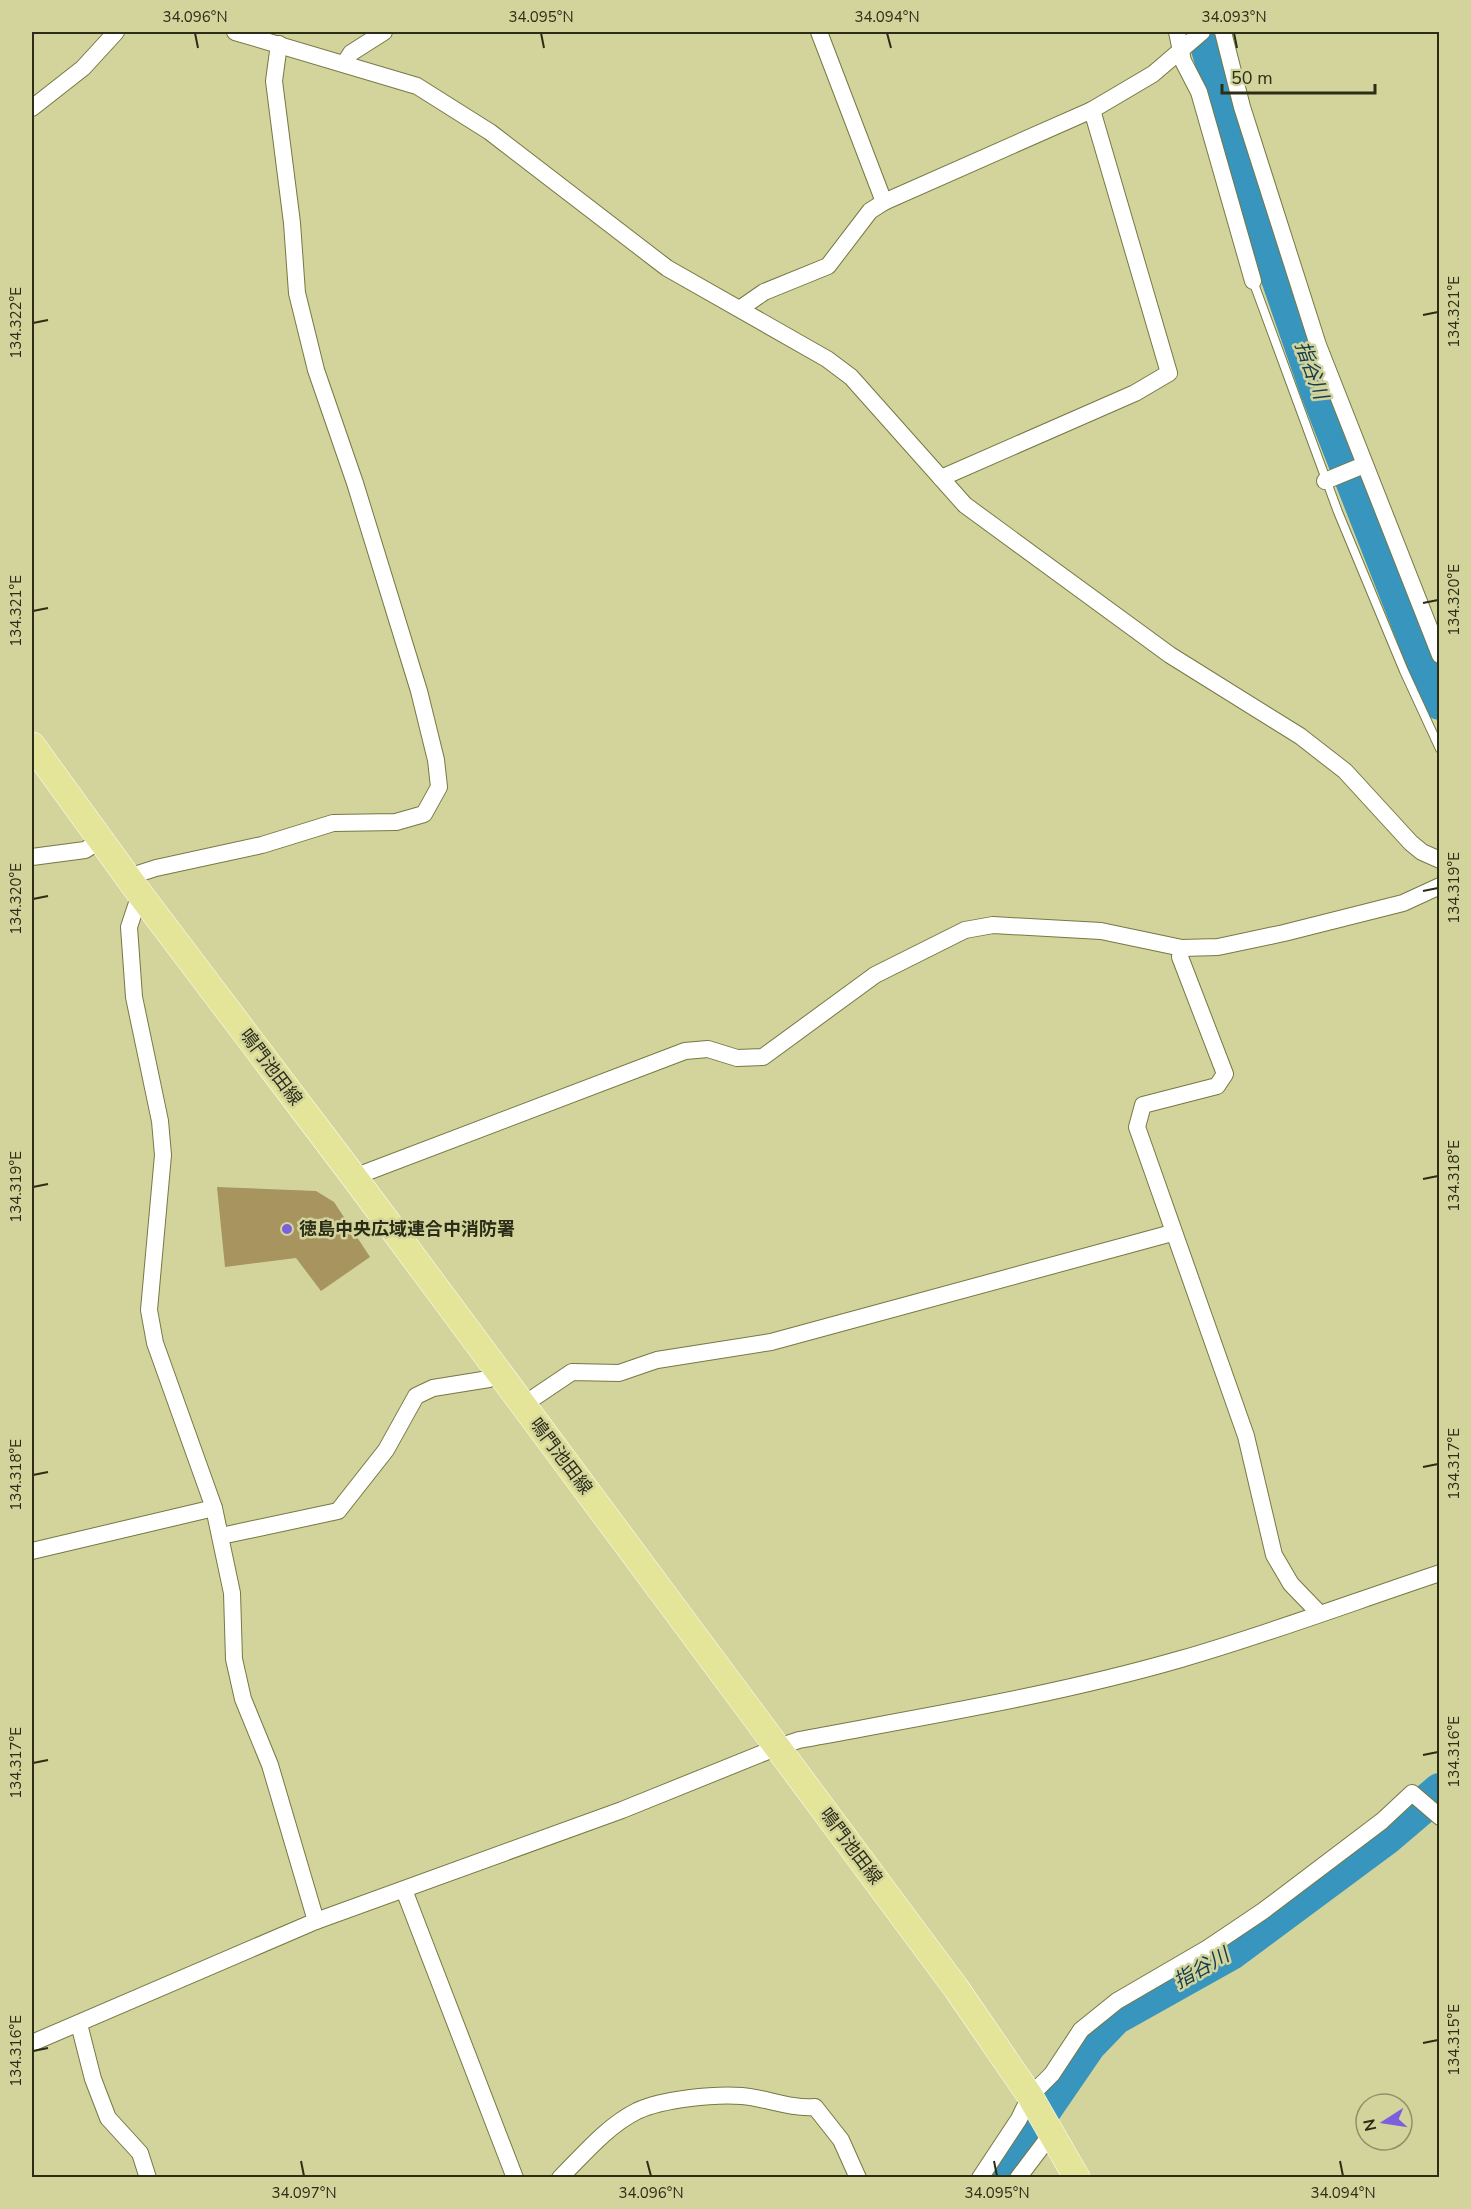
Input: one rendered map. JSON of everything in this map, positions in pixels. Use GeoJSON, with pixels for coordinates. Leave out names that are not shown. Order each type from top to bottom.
{"type":"FeatureCollection","features":[{"type":"Feature","properties":{"kind":"main road","name":"鳴門池田線"},"geometry":{"type":"LineString","coordinates":[[32,745],[134,886],[354,1177],[957,1988],[1041,2114],[1077,2178]]}},
{"type":"Feature","properties":{"kind":"street"},"geometry":{"type":"LineString","coordinates":[[32,108],[83,68],[116,32]]}},
{"type":"Feature","properties":{"kind":"street"},"geometry":{"type":"LineString","coordinates":[[235,32],[417,86],[456,109],[667,268],[741,308],[827,359],[851,377],[965,505],[1170,655],[1300,736],[1345,771],[1411,843],[1422,852],[1440,860]]}},
{"type":"Feature","properties":{"kind":"street"},"geometry":{"type":"LineString","coordinates":[[344,64],[351,53],[384,32]]}},
{"type":"Feature","properties":{"kind":"street"},"geometry":{"type":"LineString","coordinates":[[819,32],[884,202]]}},
{"type":"Feature","properties":{"kind":"street"},"geometry":{"type":"LineString","coordinates":[[1177,32],[1199,92],[1253,281]]}},
{"type":"Feature","properties":{"kind":"street"},"geometry":{"type":"LineString","coordinates":[[741,308],[764,292],[828,267],[870,211],[884,202],[1092,110],[1153,74],[1202,32]]}},
{"type":"Feature","properties":{"kind":"street"},"geometry":{"type":"LineString","coordinates":[[1223,32],[1242,107],[1318,345],[1361,466],[1440,655]]}},
{"type":"Feature","properties":{"kind":"street"},"geometry":{"type":"LineString","coordinates":[[279,44],[274,81],[292,223],[297,293],[316,370],[356,483],[419,691],[436,760],[439,787],[424,814],[396,822],[333,824],[262,845],[156,868],[134,886],[129,927],[134,997],[160,1121],[164,1155],[149,1310],[155,1343],[214,1508],[232,1593],[234,1659],[243,1699],[270,1765],[316,1921]]}},
{"type":"Feature","properties":{"kind":"street"},"geometry":{"type":"LineString","coordinates":[[940,478],[1135,393],[1170,373],[1092,110]]}},
{"type":"Feature","properties":{"kind":"street"},"geometry":{"type":"LineString","coordinates":[[1328,479],[1361,466]]}},
{"type":"Feature","properties":{"kind":"street"},"geometry":{"type":"LineString","coordinates":[[32,857],[85,850],[101,840]]}},
{"type":"Feature","properties":{"kind":"street"},"geometry":{"type":"LineString","coordinates":[[354,1177],[685,1051],[708,1049],[737,1058],[763,1058],[875,975],[965,930],[993,925],[1101,931],[1182,948],[1218,947],[1403,903],[1440,886]]}},
{"type":"Feature","properties":{"kind":"street"},"geometry":{"type":"LineString","coordinates":[[1182,948],[1180,957],[1225,1074],[1217,1086],[1143,1105],[1137,1127],[1172,1233],[1246,1436],[1274,1555],[1291,1584],[1320,1613]]}},
{"type":"Feature","properties":{"kind":"street"},"geometry":{"type":"LineString","coordinates":[[523,1405],[572,1372],[620,1373],[657,1360],[771,1342],[1172,1233]]}},
{"type":"Feature","properties":{"kind":"street"},"geometry":{"type":"LineString","coordinates":[[221,1536],[338,1511],[386,1450],[416,1396],[434,1388],[501,1375]]}},
{"type":"Feature","properties":{"kind":"street"},"geometry":{"type":"LineString","coordinates":[[32,1551],[214,1508]]}},
{"type":"Feature","properties":{"kind":"street"},"geometry":{"type":"LineString","coordinates":[[32,2043],[316,1921],[622,1810],[778,1747],[799,1740],[1142,1670],[1241,1640],[1440,1573]]}},
{"type":"Feature","properties":{"kind":"street"},"geometry":{"type":"LineString","coordinates":[[1018,2178],[1041,2114],[1052,2074],[1081,2030],[1117,2001],[1208,1948],[1263,1911],[1382,1821],[1412,1793],[1440,1816]]}},
{"type":"Feature","properties":{"kind":"street"},"geometry":{"type":"LineString","coordinates":[[404,1890],[515,2178]]}},
{"type":"Feature","properties":{"kind":"street"},"geometry":{"type":"LineString","coordinates":[[79,2024],[93,2079],[108,2118],[140,2153],[148,2178]]}},
{"type":"Feature","properties":{"kind":"street"},"geometry":{"type":"LineString","coordinates":[[560,2178],[608,2130],[638,2111],[684,2100],[742,2096],[799,2108],[815,2107],[841,2140],[858,2178]]}},
{"type":"Feature","properties":{"kind":"street"},"geometry":{"type":"LineString","coordinates":[[980,2178],[1019,2119],[1041,2114]]}},
{"type":"Feature","properties":{"kind":"lane"},"geometry":{"type":"LineString","coordinates":[[1253,281],[1404,671],[1440,749]]}},
{"type":"Feature","properties":{"kind":"building","name":"徳島中央広域連合中消防署"},"geometry":{"type":"Polygon","coordinates":[[[217,1187],[316,1191],[334,1202],[370,1257],[321,1291],[296,1258],[225,1267],[217,1187]]]}},
{"type":"Feature","properties":{"kind":"waterway","name":"指谷川"},"geometry":{"type":"LineString","coordinates":[[1204,32],[1265,238],[1318,391],[1440,702]]}},
{"type":"Feature","properties":{"kind":"waterway","name":"指谷川"},"geometry":{"type":"LineString","coordinates":[[997,2178],[1088,2045],[1115,2017],[1231,1952],[1386,1837],[1440,1791]]}},
{"type":"Feature","properties":{"kind":"place","name":"徳島中央広域連合中消防署"},"geometry":{"type":"Point","coordinates":[287,1229]}}]}
